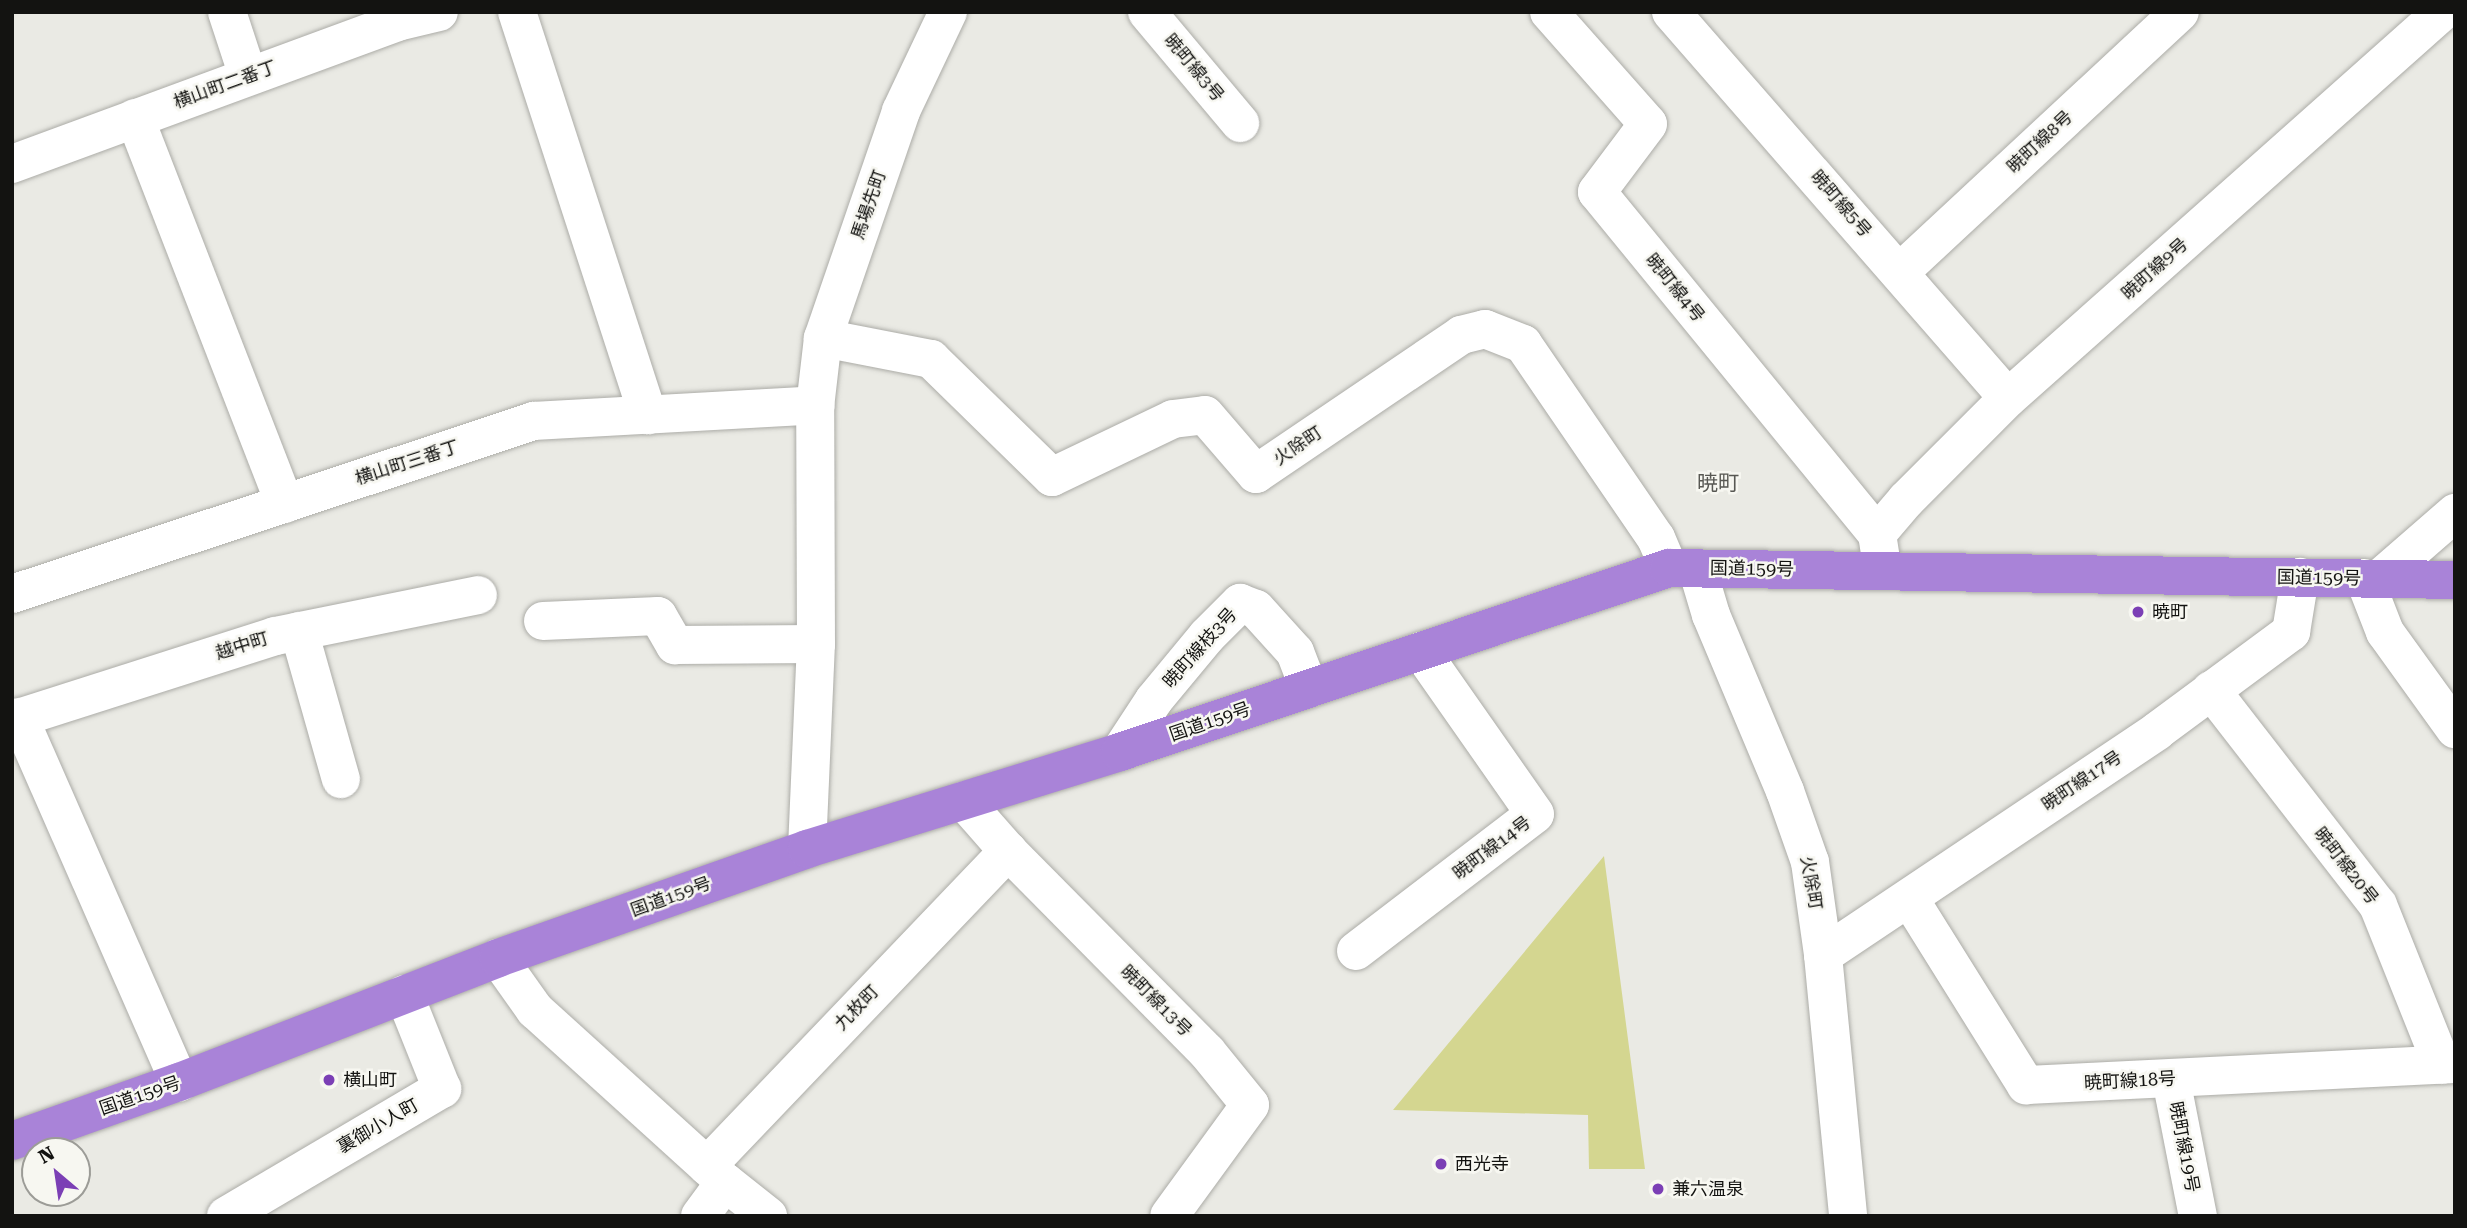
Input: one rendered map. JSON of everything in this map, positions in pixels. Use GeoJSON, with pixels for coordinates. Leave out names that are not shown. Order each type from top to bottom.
{"type":"FeatureCollection","features":[{"type":"Feature","properties":{"kind":"highway","name":"国道159号"},"geometry":{"type":"LineString","coordinates":[[12,1140],[179,1082],[498,958],[807,849],[1120,752],[1421,651],[1683,568],[2455,580]]}},
{"type":"Feature","properties":{"kind":"street"},"geometry":{"type":"LineString","coordinates":[[227,12],[248,76]]}},
{"type":"Feature","properties":{"kind":"street","name":"横山町二番丁"},"geometry":{"type":"LineString","coordinates":[[12,164],[397,22],[439,12]]}},
{"type":"Feature","properties":{"kind":"street"},"geometry":{"type":"LineString","coordinates":[[517,12],[648,415]]}},
{"type":"Feature","properties":{"kind":"street","name":"馬場先町"},"geometry":{"type":"LineString","coordinates":[[807,849],[816,645],[816,405],[823,338],[901,111],[948,12]]}},
{"type":"Feature","properties":{"kind":"street","name":"暁町線3号"},"geometry":{"type":"LineString","coordinates":[[1147,12],[1240,123]]}},
{"type":"Feature","properties":{"kind":"street","name":"暁町線4号"},"geometry":{"type":"LineString","coordinates":[[1549,12],[1648,124],[1597,192],[1877,534]]}},
{"type":"Feature","properties":{"kind":"street","name":"暁町線5号"},"geometry":{"type":"LineString","coordinates":[[1671,12],[2008,398]]}},
{"type":"Feature","properties":{"kind":"street","name":"暁町線8号"},"geometry":{"type":"LineString","coordinates":[[1900,272],[2180,12]]}},
{"type":"Feature","properties":{"kind":"street","name":"暁町線9号"},"geometry":{"type":"LineString","coordinates":[[1877,534],[1906,500],[2008,398],[2442,12]]}},
{"type":"Feature","properties":{"kind":"street"},"geometry":{"type":"LineString","coordinates":[[135,118],[285,504]]}},
{"type":"Feature","properties":{"kind":"street","name":"火除町"},"geometry":{"type":"LineString","coordinates":[[823,338],[931,359],[1052,477],[1173,419],[1205,415],[1256,474],[1461,335],[1485,329],[1522,344],[1656,538],[1683,568],[1711,615],[1785,791],[1810,862],[1823,955],[1848,1216]]}},
{"type":"Feature","properties":{"kind":"street","name":"横山町三番丁"},"geometry":{"type":"LineString","coordinates":[[12,594],[534,421],[816,405]]}},
{"type":"Feature","properties":{"kind":"street"},"geometry":{"type":"LineString","coordinates":[[2455,513],[2371,578],[2385,632],[2455,729]]}},
{"type":"Feature","properties":{"kind":"street"},"geometry":{"type":"LineString","coordinates":[[1877,534],[1883,572]]}},
{"type":"Feature","properties":{"kind":"street","name":"暁町線17号"},"geometry":{"type":"LineString","coordinates":[[1823,955],[2157,731],[2291,632],[2300,577]]}},
{"type":"Feature","properties":{"kind":"street","name":"越中町"},"geometry":{"type":"LineString","coordinates":[[16,718],[275,636],[478,595]]}},
{"type":"Feature","properties":{"kind":"street","name":"暁町線枝3号"},"geometry":{"type":"LineString","coordinates":[[1120,752],[1154,700],[1207,636],[1240,603],[1256,609],[1295,652],[1309,688]]}},
{"type":"Feature","properties":{"kind":"street"},"geometry":{"type":"LineString","coordinates":[[543,621],[658,616],[675,645],[816,645]]}},
{"type":"Feature","properties":{"kind":"street"},"geometry":{"type":"LineString","coordinates":[[299,631],[341,779]]}},
{"type":"Feature","properties":{"kind":"street","name":"暁町線14号"},"geometry":{"type":"LineString","coordinates":[[1356,951],[1535,814],[1421,651]]}},
{"type":"Feature","properties":{"kind":"street","name":"暁町線20号"},"geometry":{"type":"LineString","coordinates":[[2211,690],[2378,905],[2448,1065]]}},
{"type":"Feature","properties":{"kind":"street"},"geometry":{"type":"LineString","coordinates":[[16,718],[179,1082]]}},
{"type":"Feature","properties":{"kind":"street","name":"暁町線13号"},"geometry":{"type":"LineString","coordinates":[[964,801],[1008,851],[1207,1052],[1250,1105],[1169,1216]]}},
{"type":"Feature","properties":{"kind":"street","name":"九枚町"},"geometry":{"type":"LineString","coordinates":[[700,1216],[716,1174],[1008,851]]}},
{"type":"Feature","properties":{"kind":"street","name":"暁町線18号"},"geometry":{"type":"LineString","coordinates":[[1909,898],[2026,1085],[2448,1065]]}},
{"type":"Feature","properties":{"kind":"street"},"geometry":{"type":"LineString","coordinates":[[498,958],[535,1010],[716,1174],[768,1216]]}},
{"type":"Feature","properties":{"kind":"street","name":"裏御小人町"},"geometry":{"type":"LineString","coordinates":[[226,1216],[442,1089],[404,994]]}},
{"type":"Feature","properties":{"kind":"street","name":"暁町線19号"},"geometry":{"type":"LineString","coordinates":[[2171,1079],[2198,1216]]}},
{"type":"Feature","properties":{"kind":"green space"},"geometry":{"type":"Polygon","coordinates":[[[1604,856],[1645,1169],[1589,1169],[1588,1115],[1393,1110],[1604,856]]]}},
{"type":"Feature","properties":{"kind":"place","name":"暁町"},"geometry":{"type":"Point","coordinates":[2138,612]}},
{"type":"Feature","properties":{"kind":"place","name":"横山町"},"geometry":{"type":"Point","coordinates":[329,1080]}},
{"type":"Feature","properties":{"kind":"place","name":"西光寺"},"geometry":{"type":"Point","coordinates":[1441,1164]}},
{"type":"Feature","properties":{"kind":"place","name":"兼六温泉"},"geometry":{"type":"Point","coordinates":[1658,1189]}},
{"type":"Feature","properties":{"kind":"district","name":"暁町"},"geometry":{"type":"Point","coordinates":[1718,483]}}]}
